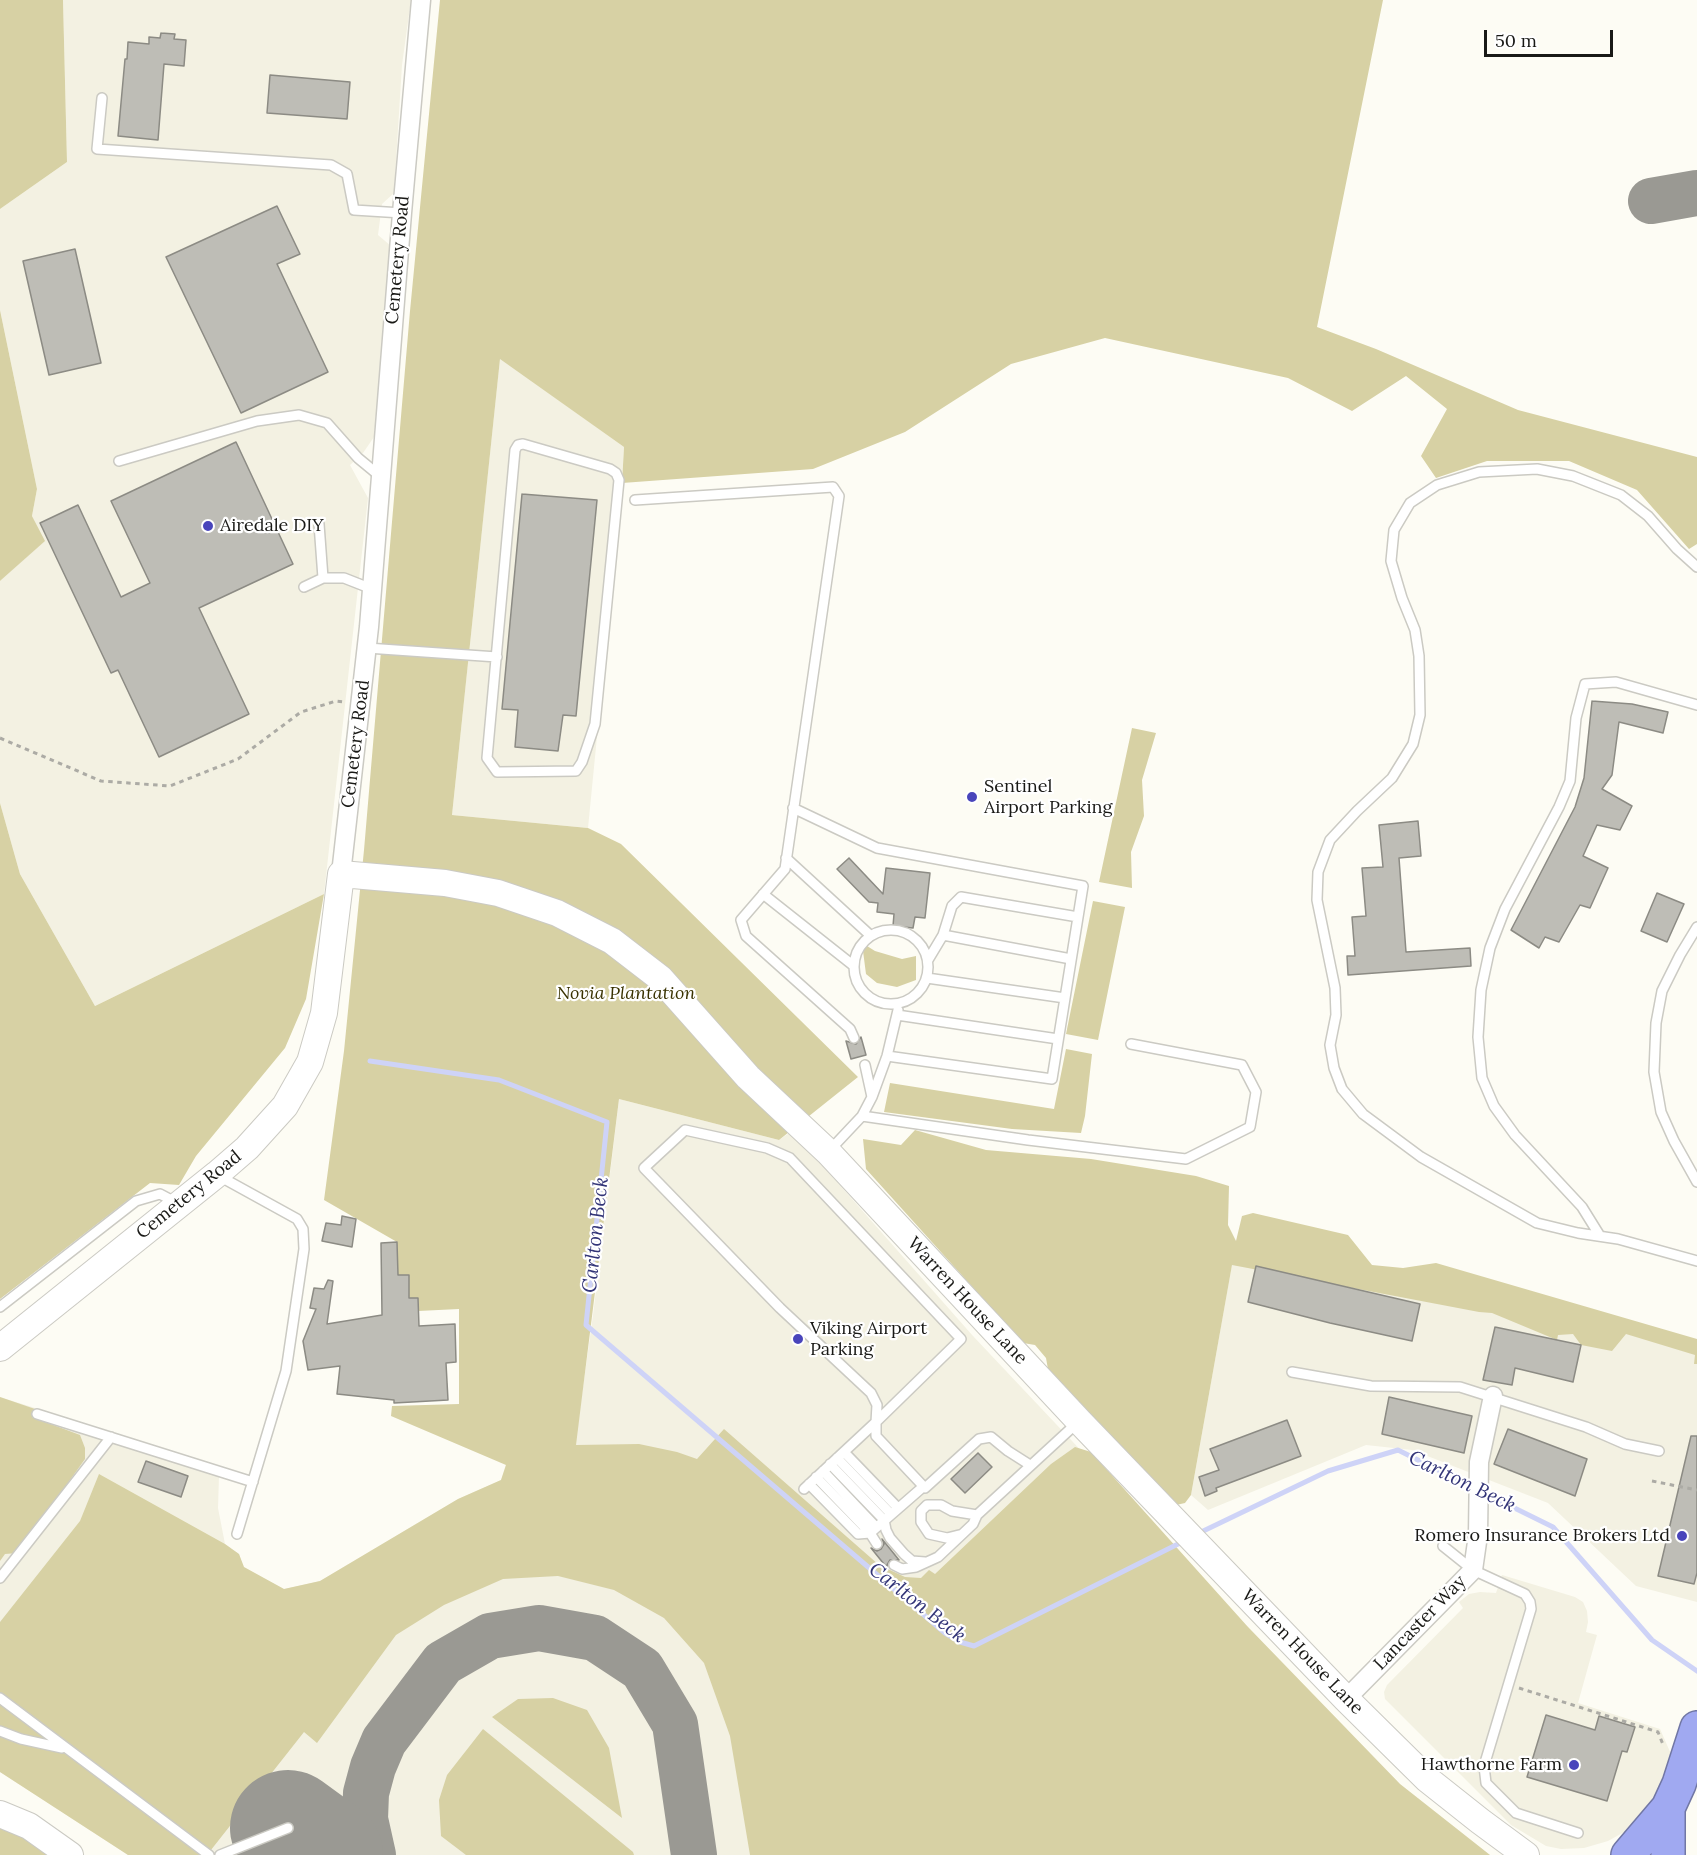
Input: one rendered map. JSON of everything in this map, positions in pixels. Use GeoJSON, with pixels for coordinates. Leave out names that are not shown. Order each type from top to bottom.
{"type":"FeatureCollection","features":[{"type":"Feature","properties":{"kind":"highway"},"geometry":{"type":"LineString","coordinates":[[1628,1855],[1668,1808],[1679,1784],[1686,1742]]}},
{"type":"Feature","properties":{"kind":"highway"},"geometry":{"type":"LineString","coordinates":[[1668,1808],[1668,1855]]}},
{"type":"Feature","properties":{"kind":"street","name":"Cemetery Road"},"geometry":{"type":"LineString","coordinates":[[0,1348],[247,1148],[285,1106],[310,1062],[324,1013],[367,648],[421,0]]}},
{"type":"Feature","properties":{"kind":"street","name":"Warren House Lane"},"geometry":{"type":"LineString","coordinates":[[341,874],[445,883],[498,893],[557,913],[612,940],[660,978],[748,1077],[828,1152],[1079,1421],[1346,1699],[1427,1779],[1526,1855]]}},
{"type":"Feature","properties":{"kind":"street","name":"Lancaster Way"},"geometry":{"type":"LineString","coordinates":[[1346,1699],[1473,1570],[1478,1535],[1479,1462],[1493,1396]]}},
{"type":"Feature","properties":{"kind":"street"},"geometry":{"type":"LineString","coordinates":[[0,1814],[29,1826],[70,1855]]}},
{"type":"Feature","properties":{"kind":"lane"},"geometry":{"type":"LineString","coordinates":[[102,98],[97,149],[331,165],[347,174],[354,210],[402,213]]}},
{"type":"Feature","properties":{"kind":"lane"},"geometry":{"type":"LineString","coordinates":[[119,461],[257,421],[299,415],[327,423],[358,458],[381,477]]}},
{"type":"Feature","properties":{"kind":"lane"},"geometry":{"type":"LineString","coordinates":[[523,444],[610,469],[616,473],[618,480],[596,724],[582,762],[576,771],[497,772],[493,767],[487,758],[497,657],[515,450],[518,445],[523,444]]}},
{"type":"Feature","properties":{"kind":"lane"},"geometry":{"type":"LineString","coordinates":[[1697,567],[1647,516],[1621,495],[1573,476],[1537,470],[1479,472],[1437,485],[1410,503],[1394,530],[1391,561],[1415,630],[1419,656],[1420,716],[1413,744],[1392,778],[1330,840],[1318,872],[1317,900],[1335,988],[1336,1015],[1330,1045],[1334,1068],[1342,1089],[1363,1114],[1421,1157],[1537,1223],[1618,1239],[1697,1261]]}},
{"type":"Feature","properties":{"kind":"lane"},"geometry":{"type":"LineString","coordinates":[[635,500],[833,487],[838,496],[785,869],[741,920],[746,936],[850,1029],[854,1038]]}},
{"type":"Feature","properties":{"kind":"lane"},"geometry":{"type":"LineString","coordinates":[[319,524],[323,578]]}},
{"type":"Feature","properties":{"kind":"lane"},"geometry":{"type":"LineString","coordinates":[[304,587],[323,578],[344,578],[372,589]]}},
{"type":"Feature","properties":{"kind":"lane"},"geometry":{"type":"LineString","coordinates":[[367,648],[497,657]]}},
{"type":"Feature","properties":{"kind":"lane"},"geometry":{"type":"LineString","coordinates":[[1600,1236],[1582,1207],[1515,1135],[1494,1106],[1482,1078],[1478,1036],[1481,990],[1490,948],[1505,909],[1559,807],[1570,781],[1576,718],[1585,684],[1616,682],[1697,705]]}},
{"type":"Feature","properties":{"kind":"lane"},"geometry":{"type":"LineString","coordinates":[[793,808],[877,848],[1083,886],[1052,1079],[887,1056]]}},
{"type":"Feature","properties":{"kind":"lane"},"geometry":{"type":"LineString","coordinates":[[786,858],[871,936]]}},
{"type":"Feature","properties":{"kind":"lane"},"geometry":{"type":"LineString","coordinates":[[763,894],[854,966]]}},
{"type":"Feature","properties":{"kind":"lane"},"geometry":{"type":"LineString","coordinates":[[928,960],[943,935],[952,906],[961,897],[1078,916]]}},
{"type":"Feature","properties":{"kind":"lane"},"geometry":{"type":"LineString","coordinates":[[1697,927],[1662,991],[1656,1023],[1654,1072],[1661,1112],[1697,1182]]}},
{"type":"Feature","properties":{"kind":"lane"},"geometry":{"type":"LineString","coordinates":[[894,930],[916,939],[924,949],[928,960],[927,978],[917,994],[907,1001],[882,1003],[871,998],[861,989],[856,979],[854,966],[856,954],[871,936],[882,931],[894,930]]}},
{"type":"Feature","properties":{"kind":"lane"},"geometry":{"type":"LineString","coordinates":[[943,935],[1071,959]]}},
{"type":"Feature","properties":{"kind":"lane"},"geometry":{"type":"LineString","coordinates":[[927,978],[1065,998]]}},
{"type":"Feature","properties":{"kind":"lane"},"geometry":{"type":"LineString","coordinates":[[828,1152],[862,1116],[872,1097],[887,1056],[900,1003]]}},
{"type":"Feature","properties":{"kind":"lane"},"geometry":{"type":"LineString","coordinates":[[897,1015],[1058,1039]]}},
{"type":"Feature","properties":{"kind":"lane"},"geometry":{"type":"LineString","coordinates":[[862,1116],[1186,1160],[1250,1126],[1257,1092],[1242,1065],[1131,1044]]}},
{"type":"Feature","properties":{"kind":"lane"},"geometry":{"type":"LineString","coordinates":[[865,1065],[872,1097]]}},
{"type":"Feature","properties":{"kind":"lane"},"geometry":{"type":"LineString","coordinates":[[823,1471],[876,1422],[961,1339],[790,1158],[767,1148],[685,1130],[644,1168],[780,1308],[871,1394],[878,1405],[876,1422],[876,1436],[924,1486]]}},
{"type":"Feature","properties":{"kind":"lane"},"geometry":{"type":"LineString","coordinates":[[217,1174],[297,1219],[303,1229],[304,1249],[286,1371],[237,1534]]}},
{"type":"Feature","properties":{"kind":"lane"},"geometry":{"type":"LineString","coordinates":[[0,1307],[136,1201],[160,1194],[179,1204]]}},
{"type":"Feature","properties":{"kind":"lane"},"geometry":{"type":"LineString","coordinates":[[1292,1372],[1371,1386],[1460,1387],[1586,1427],[1625,1444],[1659,1451]]}},
{"type":"Feature","properties":{"kind":"lane"},"geometry":{"type":"LineString","coordinates":[[37,1414],[253,1482]]}},
{"type":"Feature","properties":{"kind":"lane"},"geometry":{"type":"LineString","coordinates":[[894,1565],[902,1569],[916,1567],[938,1557],[973,1524],[977,1515],[1079,1421]]}},
{"type":"Feature","properties":{"kind":"lane"},"geometry":{"type":"LineString","coordinates":[[0,1578],[111,1437]]}},
{"type":"Feature","properties":{"kind":"lane"},"geometry":{"type":"LineString","coordinates":[[823,1471],[858,1534],[873,1530],[924,1486],[925,1488],[979,1439],[991,1437],[1030,1465]]}},
{"type":"Feature","properties":{"kind":"lane"},"geometry":{"type":"LineString","coordinates":[[823,1471],[891,1514]]}},
{"type":"Feature","properties":{"kind":"lane"},"geometry":{"type":"LineString","coordinates":[[823,1471],[891,1514]]}},
{"type":"Feature","properties":{"kind":"lane"},"geometry":{"type":"LineString","coordinates":[[823,1471],[873,1530],[877,1544]]}},
{"type":"Feature","properties":{"kind":"lane"},"geometry":{"type":"LineString","coordinates":[[962,1535],[947,1538],[928,1534],[921,1522],[921,1511],[927,1505],[941,1505],[951,1511],[977,1515]]}},
{"type":"Feature","properties":{"kind":"lane"},"geometry":{"type":"LineString","coordinates":[[891,1514],[885,1530],[890,1538],[912,1561],[928,1562]]}},
{"type":"Feature","properties":{"kind":"lane"},"geometry":{"type":"LineString","coordinates":[[1443,1546],[1473,1570],[1525,1594],[1530,1602],[1531,1609],[1484,1767],[1486,1783],[1516,1813],[1578,1833]]}},
{"type":"Feature","properties":{"kind":"lane"},"geometry":{"type":"LineString","coordinates":[[0,1698],[209,1855]]}},
{"type":"Feature","properties":{"kind":"lane"},"geometry":{"type":"LineString","coordinates":[[0,1731],[21,1739],[67,1750]]}},
{"type":"Feature","properties":{"kind":"lane"},"geometry":{"type":"LineString","coordinates":[[220,1855],[288,1828]]}},
{"type":"Feature","properties":{"kind":"path"},"geometry":{"type":"LineString","coordinates":[[0,738],[101,781],[170,786],[238,759],[301,712],[336,701],[361,704]]}},
{"type":"Feature","properties":{"kind":"path"},"geometry":{"type":"LineString","coordinates":[[1652,1481],[1697,1490]]}},
{"type":"Feature","properties":{"kind":"path"},"geometry":{"type":"LineString","coordinates":[[1508,1685],[1686,1742]]}},
{"type":"Feature","properties":{"kind":"shaded area"},"geometry":{"type":"Polygon","coordinates":[[[63,0],[411,0],[402,65],[394,193],[382,204],[378,235],[391,246],[374,437],[363,453],[350,465],[368,498],[324,894],[95,1006],[20,874],[0,803],[0,581],[44,541],[32,516],[37,489],[0,310],[0,209],[67,162],[63,0]]]}},
{"type":"Feature","properties":{"kind":"shaded area"},"geometry":{"type":"Polygon","coordinates":[[[500,358],[624,447],[588,828],[452,815],[500,358]]]}},
{"type":"Feature","properties":{"kind":"shaded area"},"geometry":{"type":"Polygon","coordinates":[[[619,1099],[779,1140],[792,1131],[973,1336],[1089,1459],[1221,1608],[1248,1627],[1400,1784],[1490,1855],[128,1855],[0,1772],[0,1397],[223,1467],[219,1476],[218,1508],[225,1544],[239,1554],[243,1567],[284,1589],[320,1581],[458,1499],[501,1480],[506,1464],[575,1445],[619,1099]]]}},
{"type":"Feature","properties":{"kind":"shaded area"},"geometry":{"type":"Polygon","coordinates":[[[1236,1242],[1697,1345],[1697,1602],[1636,1586],[1548,1503],[1412,1450],[1366,1445],[1208,1510],[1191,1495],[1236,1242]]]}},
{"type":"Feature","properties":{"kind":"shaded area"},"geometry":{"type":"Polygon","coordinates":[[[1502,1575],[1575,1597],[1583,1602],[1587,1611],[1586,1632],[1597,1635],[1578,1703],[1660,1729],[1671,1754],[1655,1797],[1641,1817],[1626,1831],[1608,1841],[1584,1848],[1561,1849],[1546,1846],[1511,1825],[1385,1699],[1384,1692],[1387,1685],[1463,1608],[1459,1602],[1469,1594],[1496,1593],[1502,1575]]]}},
{"type":"Feature","properties":{"kind":"green space"},"geometry":{"type":"Polygon","coordinates":[[[0,0],[63,0],[67,162],[0,209],[0,0]]]}},
{"type":"Feature","properties":{"kind":"green space","name":"Novia Plantation"},"geometry":{"type":"Polygon","coordinates":[[[440,0],[1383,0],[1317,327],[1376,349],[1518,410],[1697,457],[1697,544],[1689,549],[1637,490],[1569,461],[1487,461],[1436,478],[1421,456],[1447,409],[1406,376],[1352,411],[1288,378],[1105,338],[1011,364],[905,432],[813,469],[622,483],[624,447],[500,359],[452,815],[588,828],[621,844],[858,1077],[779,1140],[619,1099],[576,1445],[639,1444],[697,1459],[724,1429],[879,1565],[905,1577],[921,1578],[929,1570],[935,1574],[1051,1464],[1075,1447],[1091,1452],[1248,1627],[1400,1784],[1490,1855],[750,1855],[730,1736],[704,1663],[664,1618],[614,1590],[558,1576],[503,1579],[444,1605],[396,1635],[317,1743],[304,1732],[207,1855],[128,1855],[0,1772],[0,1622],[80,1521],[99,1474],[225,1544],[239,1554],[244,1567],[284,1589],[320,1581],[458,1499],[501,1480],[506,1465],[391,1416],[392,1406],[459,1404],[459,1309],[418,1311],[418,1298],[409,1298],[409,1275],[398,1275],[397,1242],[324,1200],[344,1051],[364,850],[410,311],[440,0]]]}},
{"type":"Feature","properties":{"kind":"green space"},"geometry":{"type":"Polygon","coordinates":[[[0,310],[37,489],[32,516],[45,541],[0,581],[0,310]]]}},
{"type":"Feature","properties":{"kind":"green space"},"geometry":{"type":"Polygon","coordinates":[[[1132,728],[1156,733],[1142,780],[1144,816],[1131,852],[1132,888],[1099,882],[1132,728]]]}},
{"type":"Feature","properties":{"kind":"green space"},"geometry":{"type":"Polygon","coordinates":[[[0,803],[20,874],[95,1006],[324,894],[306,999],[285,1048],[196,1156],[179,1185],[150,1183],[0,1299],[0,803]]]}},
{"type":"Feature","properties":{"kind":"green space"},"geometry":{"type":"Polygon","coordinates":[[[1093,901],[1125,907],[1098,1040],[1066,1034],[1093,901]]]}},
{"type":"Feature","properties":{"kind":"green space"},"geometry":{"type":"Polygon","coordinates":[[[867,946],[875,951],[902,959],[916,956],[916,980],[897,987],[877,983],[866,974],[863,951],[867,946]]]}},
{"type":"Feature","properties":{"kind":"green space"},"geometry":{"type":"Polygon","coordinates":[[[1066,1049],[1092,1054],[1081,1133],[1012,1129],[884,1112],[890,1083],[1054,1109],[1066,1049]]]}},
{"type":"Feature","properties":{"kind":"green space"},"geometry":{"type":"Polygon","coordinates":[[[915,1130],[986,1150],[1091,1159],[1196,1176],[1229,1186],[1228,1225],[1236,1241],[1242,1216],[1253,1213],[1348,1235],[1372,1265],[1403,1268],[1436,1263],[1697,1339],[1697,1364],[1694,1364],[1695,1355],[1626,1334],[1612,1351],[1581,1345],[1573,1334],[1558,1335],[1557,1340],[1492,1313],[1232,1265],[1191,1495],[1185,1503],[1176,1505],[1049,1375],[1046,1358],[1035,1345],[1023,1343],[866,1169],[863,1139],[901,1145],[915,1130]]]}},
{"type":"Feature","properties":{"kind":"green space"},"geometry":{"type":"Polygon","coordinates":[[[0,1397],[35,1409],[32,1417],[80,1435],[85,1448],[85,1459],[18,1553],[5,1554],[0,1561],[0,1397]]]}},
{"type":"Feature","properties":{"kind":"green space"},"geometry":{"type":"Polygon","coordinates":[[[553,1698],[587,1710],[609,1748],[622,1818],[492,1717],[518,1699],[553,1698]]]}},
{"type":"Feature","properties":{"kind":"green space"},"geometry":{"type":"Polygon","coordinates":[[[483,1729],[634,1855],[466,1855],[441,1836],[439,1800],[447,1775],[483,1729]]]}},
{"type":"Feature","properties":{"kind":"green space"},"geometry":{"type":"Polygon","coordinates":[[[0,1825],[18,1832],[54,1855],[0,1855],[0,1825]]]}},
{"type":"Feature","properties":{"kind":"building"},"geometry":{"type":"Polygon","coordinates":[[[161,33],[175,34],[174,39],[186,40],[184,66],[164,64],[158,140],[118,136],[128,42],[149,44],[149,37],[160,38],[161,33]]]}},
{"type":"Feature","properties":{"kind":"building"},"geometry":{"type":"Polygon","coordinates":[[[270,75],[350,82],[347,119],[267,113],[270,75]]]}},
{"type":"Feature","properties":{"kind":"building"},"geometry":{"type":"Polygon","coordinates":[[[277,206],[300,254],[277,264],[328,372],[241,413],[166,257],[277,206]]]}},
{"type":"Feature","properties":{"kind":"building"},"geometry":{"type":"Polygon","coordinates":[[[75,249],[101,363],[49,375],[23,261],[75,249]]]}},
{"type":"Feature","properties":{"kind":"building"},"geometry":{"type":"Polygon","coordinates":[[[236,442],[293,564],[199,608],[249,714],[159,757],[118,670],[111,673],[40,523],[78,505],[121,597],[150,583],[111,501],[236,442]]]}},
{"type":"Feature","properties":{"kind":"building"},"geometry":{"type":"Polygon","coordinates":[[[522,494],[597,500],[576,716],[563,715],[558,751],[515,747],[518,710],[502,709],[522,494]]]}},
{"type":"Feature","properties":{"kind":"building"},"geometry":{"type":"Polygon","coordinates":[[[1592,701],[1632,704],[1668,712],[1663,733],[1619,722],[1612,775],[1602,789],[1632,806],[1620,830],[1597,825],[1583,856],[1608,868],[1590,908],[1580,905],[1559,942],[1545,937],[1539,948],[1511,930],[1575,807],[1584,778],[1592,701]]]}},
{"type":"Feature","properties":{"kind":"building"},"geometry":{"type":"Polygon","coordinates":[[[1418,821],[1421,856],[1399,858],[1406,952],[1470,948],[1471,966],[1348,975],[1347,956],[1355,956],[1352,917],[1366,916],[1362,868],[1383,867],[1379,825],[1418,821]]]}},
{"type":"Feature","properties":{"kind":"building"},"geometry":{"type":"Polygon","coordinates":[[[849,858],[883,894],[886,868],[930,873],[925,918],[915,917],[913,928],[893,926],[894,914],[877,912],[878,903],[869,902],[837,869],[849,858]]]}},
{"type":"Feature","properties":{"kind":"building"},"geometry":{"type":"Polygon","coordinates":[[[1657,893],[1684,904],[1667,942],[1641,931],[1657,893]]]}},
{"type":"Feature","properties":{"kind":"building"},"geometry":{"type":"Polygon","coordinates":[[[861,1037],[866,1055],[851,1059],[846,1041],[856,1044],[861,1037]]]}},
{"type":"Feature","properties":{"kind":"building"},"geometry":{"type":"Polygon","coordinates":[[[342,1216],[356,1219],[352,1247],[322,1241],[326,1223],[341,1225],[342,1216]]]}},
{"type":"Feature","properties":{"kind":"building"},"geometry":{"type":"Polygon","coordinates":[[[397,1242],[398,1275],[409,1275],[409,1298],[418,1298],[419,1326],[455,1324],[456,1362],[446,1363],[448,1400],[394,1403],[394,1400],[337,1394],[340,1366],[308,1370],[303,1341],[316,1309],[310,1308],[314,1288],[324,1289],[328,1280],[333,1281],[327,1324],[382,1315],[381,1243],[397,1242]]]}},
{"type":"Feature","properties":{"kind":"building"},"geometry":{"type":"Polygon","coordinates":[[[1256,1266],[1420,1304],[1412,1341],[1248,1302],[1256,1266]]]}},
{"type":"Feature","properties":{"kind":"building"},"geometry":{"type":"Polygon","coordinates":[[[1495,1327],[1581,1345],[1573,1382],[1515,1368],[1512,1385],[1483,1380],[1495,1327]]]}},
{"type":"Feature","properties":{"kind":"building"},"geometry":{"type":"Polygon","coordinates":[[[1389,1397],[1472,1416],[1464,1453],[1382,1434],[1389,1397]]]}},
{"type":"Feature","properties":{"kind":"building"},"geometry":{"type":"Polygon","coordinates":[[[1287,1420],[1301,1456],[1216,1488],[1217,1491],[1205,1496],[1199,1477],[1219,1470],[1210,1449],[1287,1420]]]}},
{"type":"Feature","properties":{"kind":"building"},"geometry":{"type":"Polygon","coordinates":[[[1508,1429],[1587,1459],[1575,1496],[1494,1464],[1508,1429]]]}},
{"type":"Feature","properties":{"kind":"building","name":"Romero Insurance Brokers Ltd"},"geometry":{"type":"Polygon","coordinates":[[[1691,1436],[1697,1436],[1697,1573],[1694,1584],[1658,1576],[1691,1436]]]}},
{"type":"Feature","properties":{"kind":"building"},"geometry":{"type":"Polygon","coordinates":[[[978,1453],[992,1467],[965,1493],[951,1479],[978,1453]]]}},
{"type":"Feature","properties":{"kind":"building"},"geometry":{"type":"Polygon","coordinates":[[[146,1461],[188,1476],[181,1497],[138,1482],[146,1461]]]}},
{"type":"Feature","properties":{"kind":"building"},"geometry":{"type":"Polygon","coordinates":[[[882,1539],[899,1560],[890,1560],[887,1565],[888,1569],[871,1548],[877,1551],[881,1549],[884,1544],[882,1539]]]}},
{"type":"Feature","properties":{"kind":"building","name":"Hawthorne Farm"},"geometry":{"type":"Polygon","coordinates":[[[1546,1715],[1595,1730],[1599,1716],[1635,1727],[1627,1752],[1622,1751],[1607,1801],[1527,1777],[1546,1715]]]}},
{"type":"Feature","properties":{"kind":"waterway","name":"Carlton Beck"},"geometry":{"type":"LineString","coordinates":[[370,1061],[499,1080],[607,1122],[586,1325],[945,1633],[960,1642],[974,1646],[1184,1541]]}},
{"type":"Feature","properties":{"kind":"waterway","name":"Carlton Beck"},"geometry":{"type":"LineString","coordinates":[[1197,1534],[1328,1471],[1398,1450],[1474,1488]]}},
{"type":"Feature","properties":{"kind":"waterway","name":"Carlton Beck"},"geometry":{"type":"LineString","coordinates":[[1482,1492],[1553,1527],[1652,1640],[1697,1671]]}},
{"type":"Feature","properties":{"kind":"taxiway"},"geometry":{"type":"LineString","coordinates":[[1651,201],[1697,193]]}},
{"type":"Feature","properties":{"kind":"taxiway"},"geometry":{"type":"LineString","coordinates":[[373,1855],[365,1819],[366,1793],[373,1767],[384,1741],[443,1663],[490,1636],[539,1628],[595,1638],[642,1669],[675,1724],[694,1855]]}},
{"type":"Feature","properties":{"kind":"runway"},"geometry":{"type":"LineString","coordinates":[[288,1828],[325,1855]]}},
{"type":"Feature","properties":{"kind":"place","name":"Airedale DIY"},"geometry":{"type":"Point","coordinates":[208,526]}},
{"type":"Feature","properties":{"kind":"place","name":"Sentinel Airport Parking"},"geometry":{"type":"Point","coordinates":[972,797]}},
{"type":"Feature","properties":{"kind":"place","name":"Viking Airport Parking"},"geometry":{"type":"Point","coordinates":[798,1339]}},
{"type":"Feature","properties":{"kind":"place","name":"Romero Insurance Brokers Ltd"},"geometry":{"type":"Point","coordinates":[1682,1536]}},
{"type":"Feature","properties":{"kind":"place","name":"Hawthorne Farm"},"geometry":{"type":"Point","coordinates":[1574,1765]}}]}
